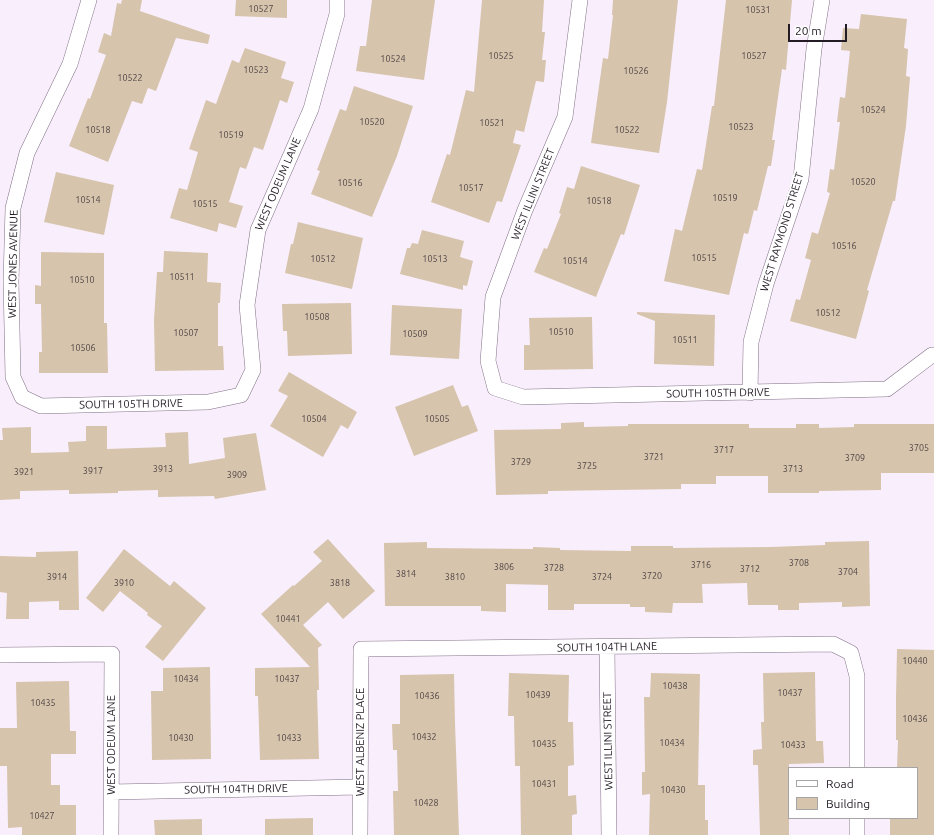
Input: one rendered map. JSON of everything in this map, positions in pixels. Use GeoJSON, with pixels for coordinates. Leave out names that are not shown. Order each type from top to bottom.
{"type":"FeatureCollection","features":[{"type":"Feature","properties":{"kind":"street","name":"WEST JONES AVENUE"},"geometry":{"type":"LineString","coordinates":[[22,396],[12,377],[12,208],[27,153],[70,64],[89,0]]}},
{"type":"Feature","properties":{"kind":"street","name":"WEST ODEUM LANE"},"geometry":{"type":"LineString","coordinates":[[241,395],[253,370],[247,305],[258,230],[310,109],[337,14],[338,0]]}},
{"type":"Feature","properties":{"kind":"street","name":"WEST ILLINI STREET"},"geometry":{"type":"LineString","coordinates":[[495,388],[488,361],[493,297],[525,210],[565,117],[580,0]]}},
{"type":"Feature","properties":{"kind":"street","name":"WEST RAYMOND STREET"},"geometry":{"type":"LineString","coordinates":[[750,393],[751,342],[766,284],[801,179],[814,49],[822,0]]}},
{"type":"Feature","properties":{"kind":"street","name":"SOUTH 105TH DRIVE"},"geometry":{"type":"LineString","coordinates":[[495,388],[523,397],[887,389],[932,355]]}},
{"type":"Feature","properties":{"kind":"street","name":"SOUTH 105TH DRIVE"},"geometry":{"type":"LineString","coordinates":[[22,396],[41,406],[208,402],[241,395]]}},
{"type":"Feature","properties":{"kind":"street","name":"SOUTH 104TH LANE"},"geometry":{"type":"LineString","coordinates":[[360,649],[833,644],[851,653],[857,676],[857,767]]}},
{"type":"Feature","properties":{"kind":"street","name":"WEST ILLINI STREET"},"geometry":{"type":"LineString","coordinates":[[607,647],[609,835]]}},
{"type":"Feature","properties":{"kind":"street","name":"WEST ALBENIZ PLACE"},"geometry":{"type":"LineString","coordinates":[[360,649],[360,835]]}},
{"type":"Feature","properties":{"kind":"street","name":"WEST ODEUM LANE"},"geometry":{"type":"LineString","coordinates":[[0,655],[112,654],[111,835]]}},
{"type":"Feature","properties":{"kind":"street","name":"SOUTH 104TH DRIVE"},"geometry":{"type":"LineString","coordinates":[[111,792],[360,787]]}},
{"type":"Feature","properties":{"kind":"street"},"geometry":{"type":"LineString","coordinates":[[857,819],[857,835]]}},
{"type":"Feature","properties":{"kind":"building"},"geometry":{"type":"Polygon","coordinates":[[[122,0],[142,0],[140,11],[210,35],[208,44],[176,38],[156,91],[148,88],[142,104],[132,101],[108,162],[69,146],[88,98],[90,99],[106,55],[98,52],[104,33],[111,36],[117,3],[121,4],[122,0]]]}},
{"type":"Feature","properties":{"kind":"building"},"geometry":{"type":"Polygon","coordinates":[[[236,0],[287,0],[287,18],[235,16],[236,0]]]}},
{"type":"Feature","properties":{"kind":"building"},"geometry":{"type":"Polygon","coordinates":[[[372,0],[435,0],[424,80],[356,71],[360,46],[366,46],[372,0]]]}},
{"type":"Feature","properties":{"kind":"building"},"geometry":{"type":"Polygon","coordinates":[[[482,0],[544,0],[542,32],[545,32],[542,60],[546,60],[544,82],[536,81],[524,132],[516,130],[513,143],[521,145],[502,202],[497,201],[489,223],[431,202],[447,154],[450,155],[466,90],[474,92],[482,0]]]}},
{"type":"Feature","properties":{"kind":"building"},"geometry":{"type":"Polygon","coordinates":[[[613,0],[678,0],[667,102],[659,153],[591,143],[603,58],[608,59],[613,15],[613,0]]]}},
{"type":"Feature","properties":{"kind":"building"},"geometry":{"type":"Polygon","coordinates":[[[726,0],[792,0],[786,70],[782,69],[772,140],[775,140],[771,166],[768,166],[757,211],[754,210],[748,234],[744,233],[729,295],[664,281],[675,229],[682,231],[697,169],[702,170],[712,106],[714,106],[726,0]]]}},
{"type":"Feature","properties":{"kind":"building"},"geometry":{"type":"Polygon","coordinates":[[[861,14],[907,19],[904,48],[908,49],[906,76],[910,77],[906,126],[895,201],[893,201],[867,290],[869,291],[856,339],[790,321],[796,299],[800,300],[811,260],[805,258],[812,232],[818,234],[830,193],[827,192],[830,169],[834,170],[840,122],[837,122],[840,97],[845,98],[850,51],[841,50],[843,28],[859,29],[861,14]]]}},
{"type":"Feature","properties":{"kind":"building"},"geometry":{"type":"Polygon","coordinates":[[[245,48],[286,62],[281,78],[294,82],[287,103],[280,100],[263,150],[254,147],[246,169],[240,167],[229,202],[243,206],[236,228],[219,223],[217,232],[170,218],[179,188],[187,190],[198,152],[189,149],[206,100],[216,104],[232,60],[239,63],[245,48]]]}},
{"type":"Feature","properties":{"kind":"building"},"geometry":{"type":"Polygon","coordinates":[[[354,86],[413,106],[397,156],[372,217],[311,194],[320,171],[317,170],[340,109],[346,111],[354,86]]]}},
{"type":"Feature","properties":{"kind":"building"},"geometry":{"type":"Polygon","coordinates":[[[581,166],[640,185],[624,235],[621,234],[596,297],[534,272],[544,248],[547,249],[561,214],[559,213],[567,187],[574,189],[581,166]]]}},
{"type":"Feature","properties":{"kind":"building"},"geometry":{"type":"Polygon","coordinates":[[[56,172],[114,185],[104,235],[44,222],[56,172]]]}},
{"type":"Feature","properties":{"kind":"building"},"geometry":{"type":"Polygon","coordinates":[[[298,222],[363,238],[352,289],[285,273],[291,244],[293,244],[298,222]]]}},
{"type":"Feature","properties":{"kind":"building"},"geometry":{"type":"Polygon","coordinates":[[[422,230],[464,241],[460,257],[473,261],[467,286],[463,285],[463,290],[400,274],[407,248],[410,248],[412,243],[418,244],[422,230]]]}},
{"type":"Feature","properties":{"kind":"building"},"geometry":{"type":"Polygon","coordinates":[[[164,251],[208,253],[207,282],[221,283],[220,303],[218,303],[218,346],[223,346],[224,370],[155,371],[154,320],[157,272],[163,272],[164,251]]]}},
{"type":"Feature","properties":{"kind":"building"},"geometry":{"type":"Polygon","coordinates":[[[41,252],[104,253],[104,323],[107,323],[108,373],[39,373],[39,352],[42,352],[41,304],[35,304],[35,285],[41,286],[41,252]]]}},
{"type":"Feature","properties":{"kind":"building"},"geometry":{"type":"Polygon","coordinates":[[[351,303],[352,354],[288,356],[287,331],[283,331],[282,304],[351,303]]]}},
{"type":"Feature","properties":{"kind":"building"},"geometry":{"type":"Polygon","coordinates":[[[392,305],[462,309],[459,359],[390,355],[392,305]]]}},
{"type":"Feature","properties":{"kind":"building"},"geometry":{"type":"Polygon","coordinates":[[[637,312],[715,315],[714,366],[654,364],[655,321],[637,314],[637,312]]]}},
{"type":"Feature","properties":{"kind":"building"},"geometry":{"type":"Polygon","coordinates":[[[592,317],[593,369],[524,370],[524,345],[530,345],[529,318],[592,317]]]}},
{"type":"Feature","properties":{"kind":"building"},"geometry":{"type":"Polygon","coordinates":[[[289,372],[357,412],[348,429],[341,425],[323,457],[270,426],[288,396],[278,391],[289,372]]]}},
{"type":"Feature","properties":{"kind":"building"},"geometry":{"type":"Polygon","coordinates":[[[453,385],[462,407],[468,405],[478,431],[414,456],[395,407],[453,385]]]}},
{"type":"Feature","properties":{"kind":"building"},"geometry":{"type":"Polygon","coordinates":[[[584,422],[584,427],[628,426],[628,424],[749,424],[749,428],[796,428],[796,424],[819,424],[819,428],[854,427],[854,424],[934,424],[934,473],[881,473],[881,490],[819,491],[819,493],[768,493],[768,476],[716,476],[716,484],[681,484],[681,489],[548,491],[548,494],[496,495],[494,430],[561,429],[561,423],[584,422]]]}},
{"type":"Feature","properties":{"kind":"building"},"geometry":{"type":"Polygon","coordinates":[[[86,426],[107,426],[107,449],[166,447],[165,433],[188,432],[189,464],[225,458],[223,438],[256,433],[266,490],[215,499],[214,496],[158,497],[158,490],[118,491],[118,493],[69,494],[69,490],[20,491],[20,499],[0,500],[0,440],[3,440],[2,428],[31,427],[31,453],[69,452],[68,442],[86,441],[86,426]]]}},
{"type":"Feature","properties":{"kind":"building"},"geometry":{"type":"Polygon","coordinates":[[[328,539],[375,591],[343,619],[328,602],[303,625],[322,645],[318,648],[319,690],[317,690],[319,759],[260,760],[258,696],[255,696],[255,668],[310,667],[261,614],[322,561],[313,552],[328,539]]]}},
{"type":"Feature","properties":{"kind":"building"},"geometry":{"type":"Polygon","coordinates":[[[869,541],[870,606],[842,607],[842,602],[799,603],[799,610],[778,610],[778,605],[748,605],[747,583],[702,584],[703,603],[673,603],[672,613],[645,612],[645,607],[630,607],[630,604],[574,604],[574,610],[548,610],[548,585],[506,584],[506,612],[481,611],[481,606],[385,606],[384,543],[427,542],[427,548],[533,549],[533,547],[560,548],[560,550],[631,551],[631,546],[673,546],[673,548],[771,547],[825,545],[825,542],[869,541]]]}},
{"type":"Feature","properties":{"kind":"building"},"geometry":{"type":"Polygon","coordinates":[[[124,549],[170,586],[174,581],[206,608],[163,661],[145,647],[162,626],[147,615],[148,613],[120,591],[103,612],[86,598],[124,549]]]}},
{"type":"Feature","properties":{"kind":"building"},"geometry":{"type":"Polygon","coordinates":[[[78,551],[79,610],[59,610],[59,601],[29,602],[29,619],[6,619],[7,593],[0,592],[0,556],[36,557],[36,552],[78,551]]]}},
{"type":"Feature","properties":{"kind":"building"},"geometry":{"type":"Polygon","coordinates":[[[897,649],[934,650],[934,835],[890,835],[890,819],[918,819],[918,767],[897,767],[898,740],[896,740],[897,649]]]}},
{"type":"Feature","properties":{"kind":"building"},"geometry":{"type":"Polygon","coordinates":[[[210,667],[211,759],[152,760],[151,691],[163,691],[163,668],[210,667]]]}},
{"type":"Feature","properties":{"kind":"building"},"geometry":{"type":"Polygon","coordinates":[[[815,672],[816,741],[823,741],[824,763],[789,764],[789,835],[760,835],[758,765],[753,765],[753,750],[762,749],[761,722],[764,722],[763,673],[815,672]]]}},
{"type":"Feature","properties":{"kind":"building"},"geometry":{"type":"Polygon","coordinates":[[[509,673],[569,675],[568,722],[573,722],[574,765],[568,766],[568,796],[576,795],[577,814],[572,815],[572,835],[521,835],[520,766],[515,766],[514,716],[508,716],[509,673]]]}},
{"type":"Feature","properties":{"kind":"building"},"geometry":{"type":"Polygon","coordinates":[[[651,673],[700,674],[698,785],[705,785],[705,820],[708,820],[708,835],[649,835],[650,794],[642,795],[642,772],[645,772],[644,697],[650,697],[651,673]]]}},
{"type":"Feature","properties":{"kind":"building"},"geometry":{"type":"Polygon","coordinates":[[[454,674],[459,835],[394,835],[393,791],[398,791],[397,750],[393,750],[392,724],[400,724],[400,675],[454,674]]]}},
{"type":"Feature","properties":{"kind":"building"},"geometry":{"type":"Polygon","coordinates":[[[69,681],[70,731],[76,731],[76,754],[51,754],[51,785],[60,785],[60,805],[76,805],[76,835],[22,835],[22,827],[8,828],[7,766],[0,766],[0,728],[17,728],[16,682],[69,681]]]}},
{"type":"Feature","properties":{"kind":"building"},"geometry":{"type":"Polygon","coordinates":[[[313,818],[313,835],[265,835],[265,819],[313,818]]]}},
{"type":"Feature","properties":{"kind":"building"},"geometry":{"type":"Polygon","coordinates":[[[202,819],[202,835],[155,835],[154,820],[202,819]]]}}]}
